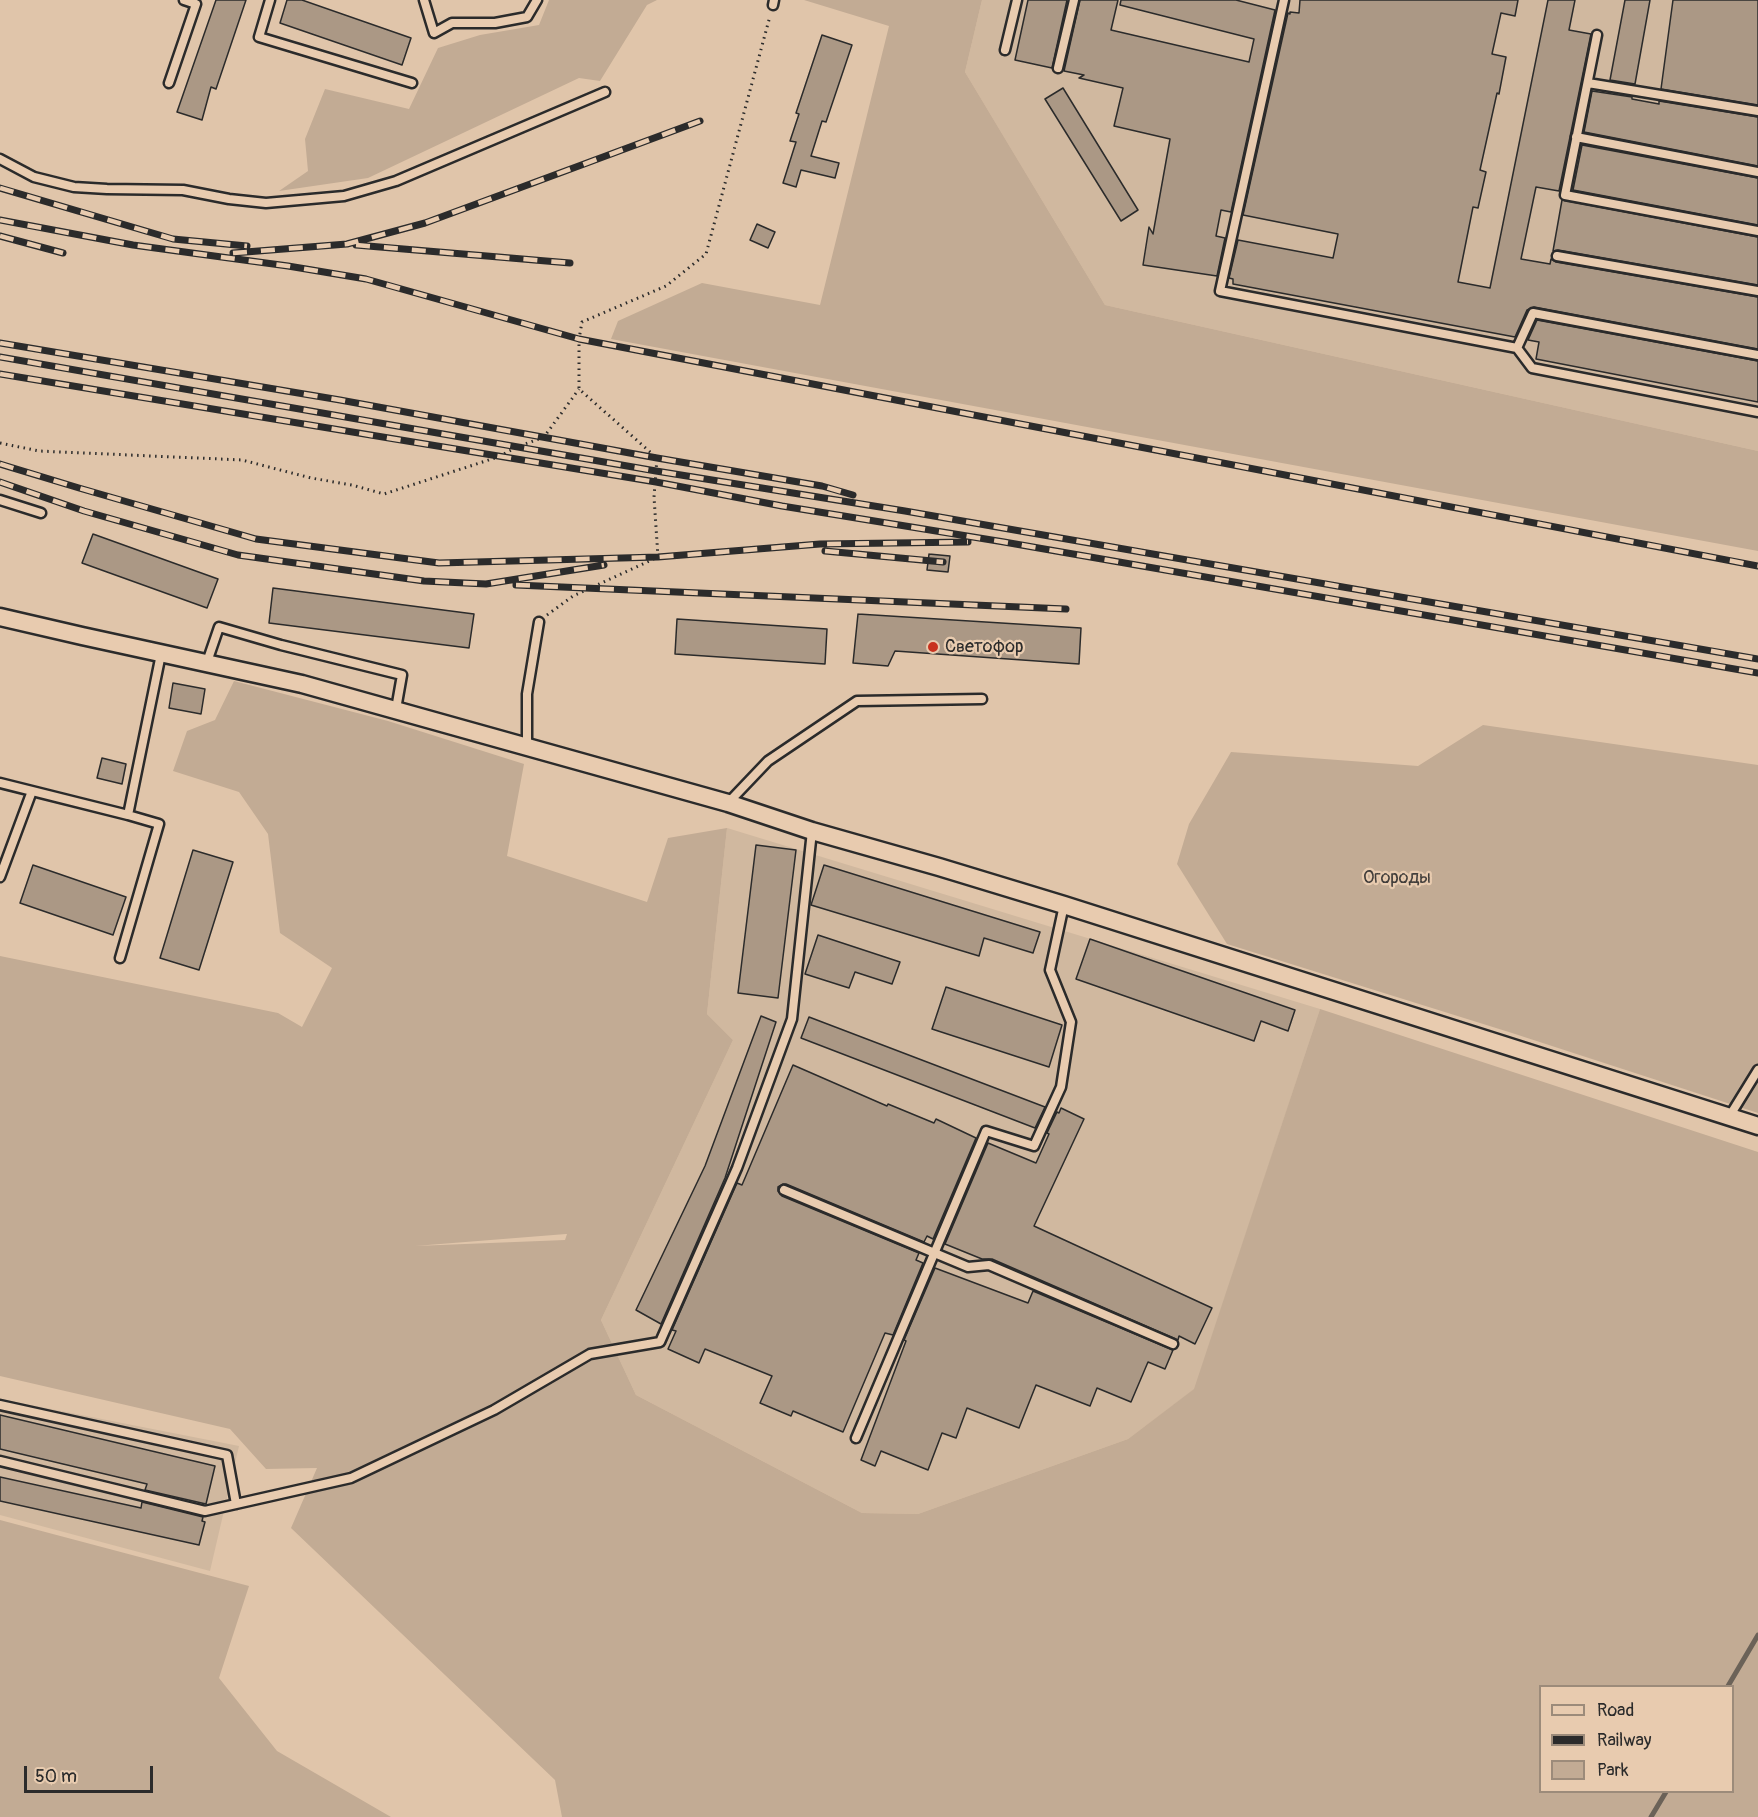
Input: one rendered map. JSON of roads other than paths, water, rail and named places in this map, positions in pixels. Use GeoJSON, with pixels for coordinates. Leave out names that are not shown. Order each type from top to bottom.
{"type":"FeatureCollection","features":[{"type":"Feature","properties":{"kind":"street"},"geometry":{"type":"LineString","coordinates":[[0,616],[302,684],[728,803],[812,831],[1064,905],[1758,1126]]}},
{"type":"Feature","properties":{"kind":"lane"},"geometry":{"type":"LineString","coordinates":[[169,83],[196,2],[184,0]]}},
{"type":"Feature","properties":{"kind":"lane"},"geometry":{"type":"LineString","coordinates":[[270,0],[259,37],[412,83]]}},
{"type":"Feature","properties":{"kind":"lane"},"geometry":{"type":"LineString","coordinates":[[424,0],[434,33],[452,23],[495,23],[527,17],[537,0]]}},
{"type":"Feature","properties":{"kind":"lane"},"geometry":{"type":"LineString","coordinates":[[1005,50],[1017,0]]}},
{"type":"Feature","properties":{"kind":"lane"},"geometry":{"type":"LineString","coordinates":[[1058,68],[1074,0]]}},
{"type":"Feature","properties":{"kind":"lane"},"geometry":{"type":"LineString","coordinates":[[1284,0],[1220,291],[1517,348],[1532,368],[1758,412]]}},
{"type":"Feature","properties":{"kind":"lane"},"geometry":{"type":"LineString","coordinates":[[1597,35],[1565,195],[1758,231]]}},
{"type":"Feature","properties":{"kind":"lane"},"geometry":{"type":"LineString","coordinates":[[1588,83],[1758,111]]}},
{"type":"Feature","properties":{"kind":"lane"},"geometry":{"type":"LineString","coordinates":[[0,159],[34,177],[74,187],[183,190],[266,203],[344,196],[396,181],[605,92]]}},
{"type":"Feature","properties":{"kind":"lane"},"geometry":{"type":"LineString","coordinates":[[1576,137],[1758,172]]}},
{"type":"Feature","properties":{"kind":"lane"},"geometry":{"type":"LineString","coordinates":[[1557,256],[1758,291]]}},
{"type":"Feature","properties":{"kind":"lane"},"geometry":{"type":"LineString","coordinates":[[1517,348],[1533,313],[1758,355]]}},
{"type":"Feature","properties":{"kind":"lane"},"geometry":{"type":"LineString","coordinates":[[0,500],[41,513]]}},
{"type":"Feature","properties":{"kind":"lane"},"geometry":{"type":"LineString","coordinates":[[527,747],[526,694],[539,622]]}},
{"type":"Feature","properties":{"kind":"lane"},"geometry":{"type":"LineString","coordinates":[[207,662],[219,627],[402,675],[396,709]]}},
{"type":"Feature","properties":{"kind":"lane"},"geometry":{"type":"LineString","coordinates":[[128,814],[161,654]]}},
{"type":"Feature","properties":{"kind":"lane"},"geometry":{"type":"LineString","coordinates":[[728,803],[768,761],[857,701],[982,699]]}},
{"type":"Feature","properties":{"kind":"lane"},"geometry":{"type":"LineString","coordinates":[[0,783],[128,814],[159,824],[120,958]]}},
{"type":"Feature","properties":{"kind":"lane"},"geometry":{"type":"LineString","coordinates":[[0,877],[32,791]]}},
{"type":"Feature","properties":{"kind":"lane"},"geometry":{"type":"LineString","coordinates":[[0,1461],[205,1511],[351,1478],[494,1410],[590,1354],[660,1342],[737,1168],[792,1019],[812,831]]}},
{"type":"Feature","properties":{"kind":"lane"},"geometry":{"type":"LineString","coordinates":[[856,1438],[986,1131],[1034,1146],[1061,1087],[1071,1022],[1050,970],[1064,905]]}},
{"type":"Feature","properties":{"kind":"lane"},"geometry":{"type":"LineString","coordinates":[[1729,1117],[1758,1070]]}},
{"type":"Feature","properties":{"kind":"lane"},"geometry":{"type":"LineString","coordinates":[[784,1190],[968,1267],[989,1265],[1173,1344]]}},
{"type":"Feature","properties":{"kind":"lane"},"geometry":{"type":"LineString","coordinates":[[0,1405],[226,1455],[236,1504]]}},
{"type":"Feature","properties":{"kind":"waterway"},"geometry":{"type":"LineString","coordinates":[[1729,1685],[1758,1635]]}},
{"type":"Feature","properties":{"kind":"waterway"},"geometry":{"type":"LineString","coordinates":[[1651,1817],[1665,1793]]}},
{"type":"Feature","properties":{"kind":"railway"},"geometry":{"type":"LineString","coordinates":[[233,253],[347,244],[425,223],[700,121]]}},
{"type":"Feature","properties":{"kind":"railway"},"geometry":{"type":"LineString","coordinates":[[0,188],[173,239],[247,246]]}},
{"type":"Feature","properties":{"kind":"railway"},"geometry":{"type":"LineString","coordinates":[[0,220],[133,245],[366,279],[579,339],[1758,566]]}},
{"type":"Feature","properties":{"kind":"railway"},"geometry":{"type":"LineString","coordinates":[[0,236],[63,253]]}},
{"type":"Feature","properties":{"kind":"railway"},"geometry":{"type":"LineString","coordinates":[[356,245],[570,263]]}},
{"type":"Feature","properties":{"kind":"railway"},"geometry":{"type":"LineString","coordinates":[[0,343],[340,400],[822,486],[853,495]]}},
{"type":"Feature","properties":{"kind":"railway"},"geometry":{"type":"LineString","coordinates":[[0,357],[1758,659]]}},
{"type":"Feature","properties":{"kind":"railway"},"geometry":{"type":"LineString","coordinates":[[0,374],[656,482],[782,506],[1004,542],[1758,673]]}},
{"type":"Feature","properties":{"kind":"railway"},"geometry":{"type":"LineString","coordinates":[[0,464],[256,539],[439,563],[658,557],[820,544],[968,542]]}},
{"type":"Feature","properties":{"kind":"railway"},"geometry":{"type":"LineString","coordinates":[[0,482],[84,511],[238,555],[424,581],[486,584],[604,565]]}},
{"type":"Feature","properties":{"kind":"railway"},"geometry":{"type":"LineString","coordinates":[[825,551],[943,562]]}},
{"type":"Feature","properties":{"kind":"railway"},"geometry":{"type":"LineString","coordinates":[[516,585],[1066,609]]}},
{"type":"Feature","properties":{"kind":"place","name":"Светофор"},"geometry":{"type":"Point","coordinates":[933,647]}},
{"type":"Feature","properties":{"kind":"park label","name":"Огороды"},"geometry":{"type":"Point","coordinates":[1397,878]}}]}
